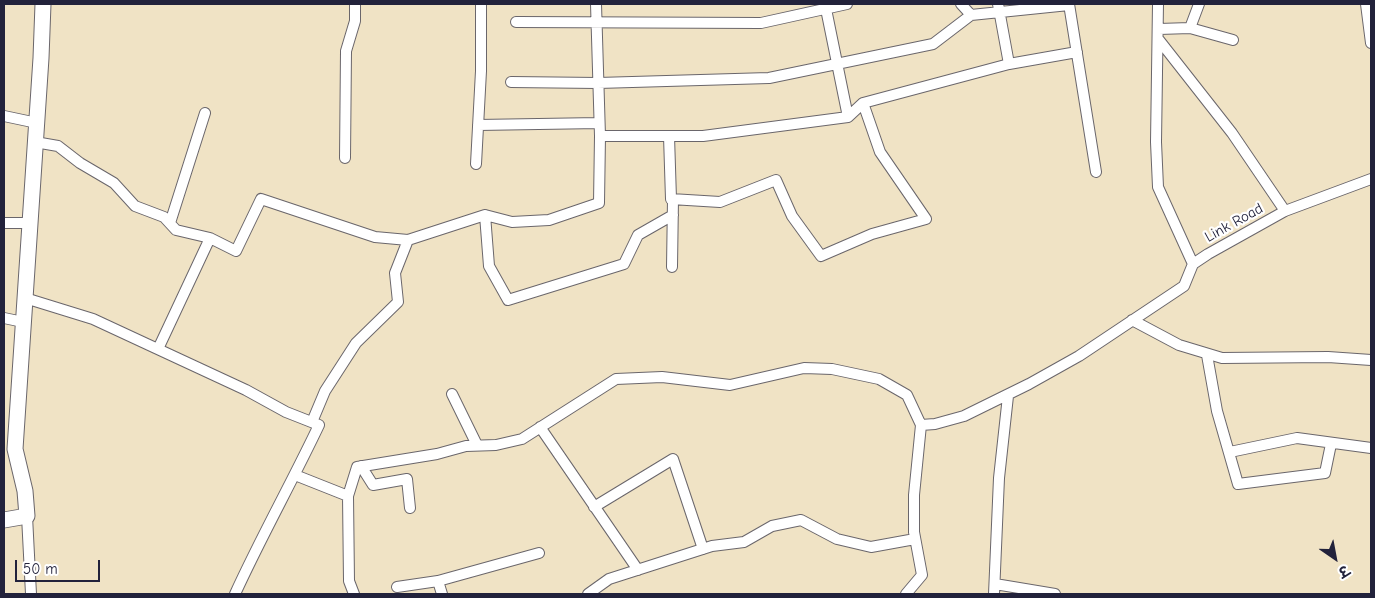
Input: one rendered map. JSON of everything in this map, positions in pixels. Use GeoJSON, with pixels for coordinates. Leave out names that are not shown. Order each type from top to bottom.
{"type":"FeatureCollection","features":[{"type":"Feature","properties":{"kind":"street"},"geometry":{"type":"LineString","coordinates":[[31,594],[25,491],[15,449],[37,123],[42,4]]}},
{"type":"Feature","properties":{"kind":"street"},"geometry":{"type":"LineString","coordinates":[[345,158],[346,51],[355,21],[355,4]]}},
{"type":"Feature","properties":{"kind":"street"},"geometry":{"type":"LineString","coordinates":[[476,164],[481,4]]}},
{"type":"Feature","properties":{"kind":"street"},"geometry":{"type":"LineString","coordinates":[[35,142],[58,146],[80,163],[114,183],[135,206],[164,217],[176,230],[210,238],[236,252],[261,198],[375,237],[408,240],[485,215],[512,222],[549,220],[599,203],[600,136],[596,4]]}},
{"type":"Feature","properties":{"kind":"street"},"geometry":{"type":"LineString","coordinates":[[516,22],[761,23],[826,6],[847,4]]}},
{"type":"Feature","properties":{"kind":"street"},"geometry":{"type":"LineString","coordinates":[[961,4],[971,16]]}},
{"type":"Feature","properties":{"kind":"street"},"geometry":{"type":"LineString","coordinates":[[511,82],[598,83],[769,78],[837,62],[933,44],[971,16],[999,8],[1069,4],[1096,172]]}},
{"type":"Feature","properties":{"kind":"street"},"geometry":{"type":"LineString","coordinates":[[921,425],[935,424],[964,416],[1008,396],[1079,356],[1184,286],[1193,264],[1158,187],[1156,142],[1158,4]]}},
{"type":"Feature","properties":{"kind":"street"},"geometry":{"type":"LineString","coordinates":[[1190,28],[1199,4]]}},
{"type":"Feature","properties":{"kind":"street"},"geometry":{"type":"LineString","coordinates":[[1366,4],[1371,43]]}},
{"type":"Feature","properties":{"kind":"street"},"geometry":{"type":"LineString","coordinates":[[826,6],[848,117]]}},
{"type":"Feature","properties":{"kind":"street"},"geometry":{"type":"LineString","coordinates":[[999,8],[1009,64]]}},
{"type":"Feature","properties":{"kind":"street"},"geometry":{"type":"LineString","coordinates":[[1159,35],[1190,28],[1233,40]]}},
{"type":"Feature","properties":{"kind":"street"},"geometry":{"type":"LineString","coordinates":[[1159,35],[1232,133],[1285,211]]}},
{"type":"Feature","properties":{"kind":"street"},"geometry":{"type":"LineString","coordinates":[[600,136],[703,136],[848,117],[863,103],[1009,64],[1077,52]]}},
{"type":"Feature","properties":{"kind":"street"},"geometry":{"type":"LineString","coordinates":[[673,199],[720,202],[776,180],[792,216],[821,256],[872,234],[926,219],[880,152],[863,103]]}},
{"type":"Feature","properties":{"kind":"street"},"geometry":{"type":"LineString","coordinates":[[170,223],[205,113]]}},
{"type":"Feature","properties":{"kind":"street"},"geometry":{"type":"LineString","coordinates":[[4,116],[37,123]]}},
{"type":"Feature","properties":{"kind":"street"},"geometry":{"type":"LineString","coordinates":[[478,125],[599,123]]}},
{"type":"Feature","properties":{"kind":"street"},"geometry":{"type":"LineString","coordinates":[[669,136],[671,199],[673,199],[672,267]]}},
{"type":"Feature","properties":{"kind":"street","name":"Link Road"},"geometry":{"type":"LineString","coordinates":[[1193,264],[1285,211],[1371,178]]}},
{"type":"Feature","properties":{"kind":"street"},"geometry":{"type":"LineString","coordinates":[[485,215],[489,266],[508,300],[624,264],[638,235],[673,216]]}},
{"type":"Feature","properties":{"kind":"street"},"geometry":{"type":"LineString","coordinates":[[4,223],[30,223]]}},
{"type":"Feature","properties":{"kind":"street"},"geometry":{"type":"LineString","coordinates":[[158,349],[210,238]]}},
{"type":"Feature","properties":{"kind":"street"},"geometry":{"type":"LineString","coordinates":[[312,422],[325,392],[356,343],[398,302],[395,273],[408,240]]}},
{"type":"Feature","properties":{"kind":"street"},"geometry":{"type":"LineString","coordinates":[[25,298],[93,319],[246,390],[286,412],[319,425],[295,475],[263,532],[235,594]]}},
{"type":"Feature","properties":{"kind":"street"},"geometry":{"type":"LineString","coordinates":[[4,318],[24,322]]}},
{"type":"Feature","properties":{"kind":"street"},"geometry":{"type":"LineString","coordinates":[[1132,320],[1172,342],[1207,355],[1222,358],[1328,357],[1371,360]]}},
{"type":"Feature","properties":{"kind":"street"},"geometry":{"type":"LineString","coordinates":[[1207,355],[1217,411],[1238,484],[1325,473],[1331,444]]}},
{"type":"Feature","properties":{"kind":"street"},"geometry":{"type":"LineString","coordinates":[[354,594],[349,581],[348,496],[356,467],[477,445],[496,444],[522,439],[616,379],[662,377],[730,385],[804,368],[832,369],[879,379],[907,395],[921,425],[914,495],[915,539],[922,575],[906,594]]}},
{"type":"Feature","properties":{"kind":"street"},"geometry":{"type":"LineString","coordinates":[[452,394],[477,445]]}},
{"type":"Feature","properties":{"kind":"street"},"geometry":{"type":"LineString","coordinates":[[1008,396],[999,478],[994,589],[1055,594]]}},
{"type":"Feature","properties":{"kind":"street"},"geometry":{"type":"LineString","coordinates":[[540,427],[638,570]]}},
{"type":"Feature","properties":{"kind":"street"},"geometry":{"type":"LineString","coordinates":[[1230,452],[1297,438],[1371,448]]}},
{"type":"Feature","properties":{"kind":"street"},"geometry":{"type":"LineString","coordinates":[[594,507],[673,459],[703,548]]}},
{"type":"Feature","properties":{"kind":"street"},"geometry":{"type":"LineString","coordinates":[[361,466],[373,485],[407,479],[410,508]]}},
{"type":"Feature","properties":{"kind":"street"},"geometry":{"type":"LineString","coordinates":[[295,475],[348,496]]}},
{"type":"Feature","properties":{"kind":"street"},"geometry":{"type":"LineString","coordinates":[[4,520],[27,516]]}},
{"type":"Feature","properties":{"kind":"street"},"geometry":{"type":"LineString","coordinates":[[588,594],[609,579],[703,548],[744,542],[772,526],[801,520],[838,539],[871,548],[915,539]]}},
{"type":"Feature","properties":{"kind":"street"},"geometry":{"type":"LineString","coordinates":[[397,588],[438,581],[539,553]]}},
{"type":"Feature","properties":{"kind":"street"},"geometry":{"type":"LineString","coordinates":[[438,581],[442,594]]}}]}
